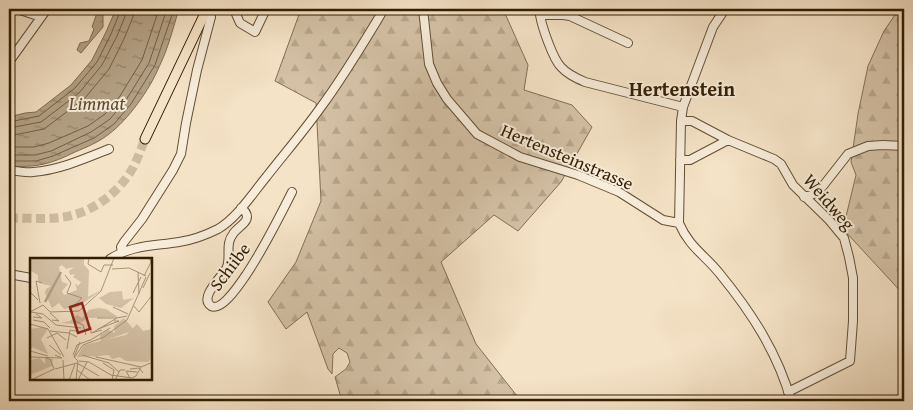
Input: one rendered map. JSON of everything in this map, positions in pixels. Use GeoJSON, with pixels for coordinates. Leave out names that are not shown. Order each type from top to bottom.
{"type":"FeatureCollection","features":[{"type":"Feature","properties":{"kind":"main road"},"geometry":{"type":"LineString","coordinates":[[146,136],[208,9]]}},
{"type":"Feature","properties":{"kind":"street"},"geometry":{"type":"LineString","coordinates":[[17,9],[41,17]]}},
{"type":"Feature","properties":{"kind":"street"},"geometry":{"type":"LineString","coordinates":[[9,62],[47,9]]}},
{"type":"Feature","properties":{"kind":"street"},"geometry":{"type":"LineString","coordinates":[[122,252],[124,242],[142,219],[181,154],[197,70],[211,17],[208,9]]}},
{"type":"Feature","properties":{"kind":"street"},"geometry":{"type":"LineString","coordinates":[[238,9],[236,14],[240,23],[255,32],[266,9]]}},
{"type":"Feature","properties":{"kind":"street"},"geometry":{"type":"LineString","coordinates":[[112,258],[122,252],[138,247],[197,238],[221,227],[230,220],[321,107],[384,9]]}},
{"type":"Feature","properties":{"kind":"street","name":"Hertensteinstrasse"},"geometry":{"type":"LineString","coordinates":[[423,9],[429,64],[437,83],[447,99],[477,134],[520,157],[578,175],[619,192],[662,220],[679,223]]}},
{"type":"Feature","properties":{"kind":"street"},"geometry":{"type":"LineString","coordinates":[[725,9],[713,26],[683,107],[681,120],[679,223],[684,234],[695,248],[718,272],[746,307],[771,350],[791,401]]}},
{"type":"Feature","properties":{"kind":"street"},"geometry":{"type":"LineString","coordinates":[[628,43],[570,16],[540,15],[542,25],[559,65],[565,72],[585,82],[683,107]]}},
{"type":"Feature","properties":{"kind":"street","name":"Weidweg"},"geometry":{"type":"LineString","coordinates":[[681,120],[692,122],[728,140],[774,159],[780,164],[793,185],[829,220],[844,238],[852,278],[853,320],[850,361],[788,392]]}},
{"type":"Feature","properties":{"kind":"street"},"geometry":{"type":"LineString","coordinates":[[680,160],[690,160],[728,140]]}},
{"type":"Feature","properties":{"kind":"street"},"geometry":{"type":"LineString","coordinates":[[804,197],[819,191],[848,154],[868,146],[904,146]]}},
{"type":"Feature","properties":{"kind":"street"},"geometry":{"type":"LineString","coordinates":[[9,170],[45,171],[109,149]]}},
{"type":"Feature","properties":{"kind":"street","name":"Schiibe"},"geometry":{"type":"LineString","coordinates":[[241,208],[246,213],[246,221],[231,235],[228,246],[227,267],[212,287],[208,299],[209,303],[214,307],[219,306],[237,288],[260,253],[292,192]]}},
{"type":"Feature","properties":{"kind":"street"},"geometry":{"type":"LineString","coordinates":[[9,274],[30,278]]}},
{"type":"Feature","properties":{"kind":"green space"},"geometry":{"type":"Polygon","coordinates":[[[301,9],[503,9],[528,65],[524,90],[572,105],[592,127],[561,182],[518,231],[494,215],[441,262],[476,344],[521,401],[342,401],[335,377],[346,369],[350,362],[347,353],[339,348],[333,354],[332,374],[328,369],[307,312],[286,329],[268,302],[296,262],[321,201],[316,103],[275,81],[301,9]]]}},
{"type":"Feature","properties":{"kind":"green space"},"geometry":{"type":"Polygon","coordinates":[[[899,9],[904,9],[904,295],[843,229],[856,175],[851,162],[868,66],[884,31],[899,9]]]}},
{"type":"Feature","properties":{"kind":"water","name":"Limmat"},"geometry":{"type":"Polygon","coordinates":[[[116,9],[179,9],[162,60],[144,94],[124,121],[97,142],[51,162],[35,166],[9,166],[9,117],[36,112],[71,85],[92,60],[116,9]]]}},
{"type":"Feature","properties":{"kind":"water"},"geometry":{"type":"Polygon","coordinates":[[[98,10],[103,12],[103,27],[81,53],[77,50],[80,43],[89,41],[98,10]]]}},
{"type":"Feature","properties":{"kind":"tunnel"},"geometry":{"type":"LineString","coordinates":[[9,218],[67,216],[89,209],[117,189],[131,171],[145,139]]}},
{"type":"Feature","properties":{"kind":"district","name":"Hertenstein"},"geometry":{"type":"Point","coordinates":[682,89]}}]}
